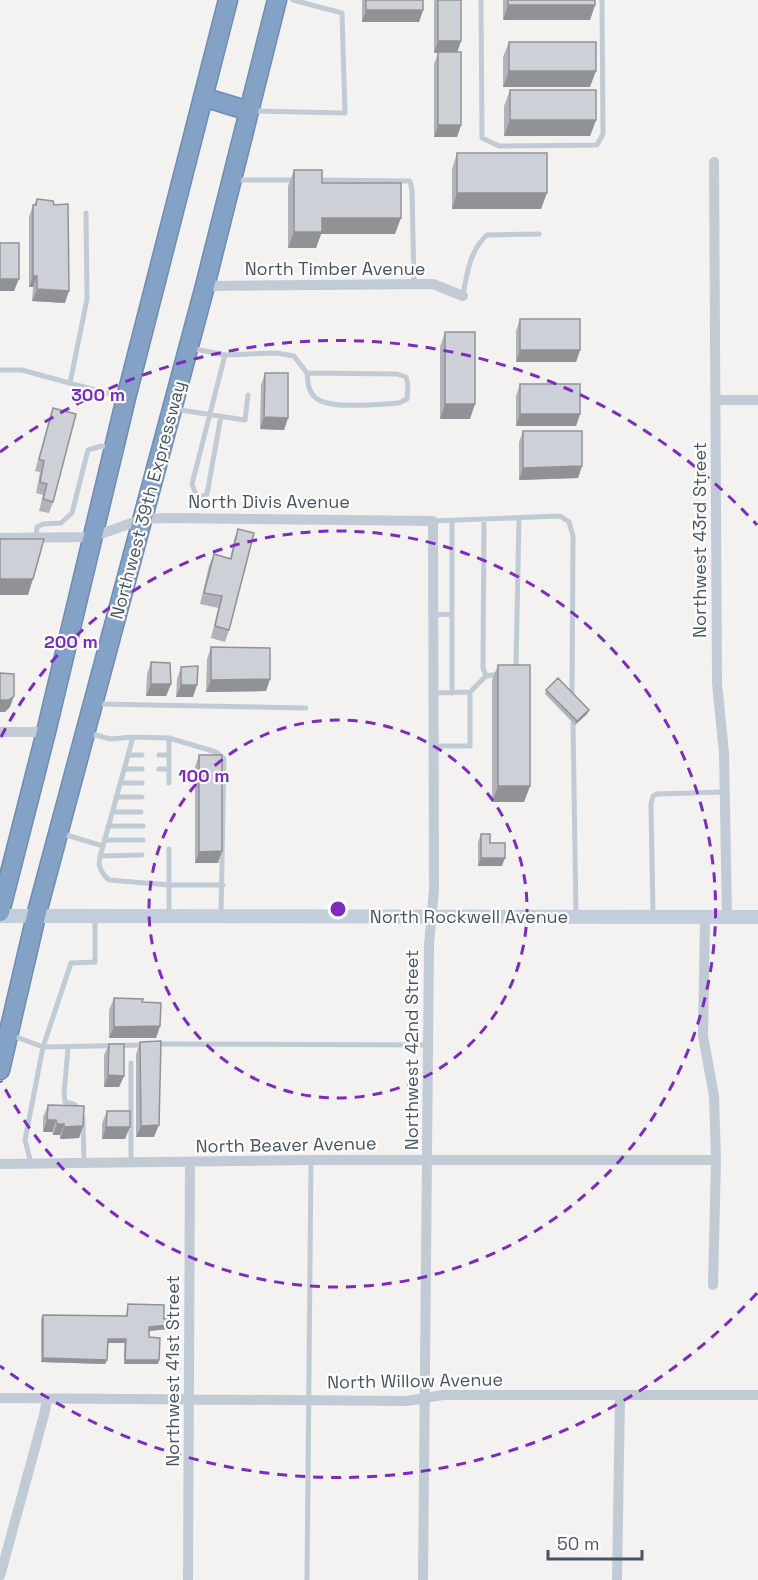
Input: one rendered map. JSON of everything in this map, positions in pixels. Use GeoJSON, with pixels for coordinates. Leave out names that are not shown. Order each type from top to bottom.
{"type":"FeatureCollection","features":[{"type":"Feature","properties":{"kind":"highway"},"geometry":{"type":"LineString","coordinates":[[0,914],[126,398],[228,0]]}},
{"type":"Feature","properties":{"kind":"highway","name":"Northwest 39th Expressway"},"geometry":{"type":"LineString","coordinates":[[0,1070],[36,916],[189,347],[277,0]]}},
{"type":"Feature","properties":{"kind":"highway"},"geometry":{"type":"LineString","coordinates":[[203,97],[249,111]]}},
{"type":"Feature","properties":{"kind":"main road","name":"North Rockwell Avenue"},"geometry":{"type":"LineString","coordinates":[[0,914],[36,916],[758,917]]}},
{"type":"Feature","properties":{"kind":"street","name":"Northwest 43rd Street"},"geometry":{"type":"LineString","coordinates":[[714,162],[717,683],[724,753],[727,917]]}},
{"type":"Feature","properties":{"kind":"street","name":"North Timber Avenue"},"geometry":{"type":"LineString","coordinates":[[205,286],[433,284],[463,296]]}},
{"type":"Feature","properties":{"kind":"street"},"geometry":{"type":"LineString","coordinates":[[716,400],[758,400]]}},
{"type":"Feature","properties":{"kind":"street","name":"North Divis Avenue"},"geometry":{"type":"LineString","coordinates":[[0,538],[92,537],[143,519],[433,521]]}},
{"type":"Feature","properties":{"kind":"street","name":"Northwest 42nd Street"},"geometry":{"type":"LineString","coordinates":[[423,1580],[428,1045],[431,916],[434,890],[433,521]]}},
{"type":"Feature","properties":{"kind":"street"},"geometry":{"type":"LineString","coordinates":[[0,732],[46,732]]}},
{"type":"Feature","properties":{"kind":"street"},"geometry":{"type":"LineString","coordinates":[[705,918],[703,1036],[714,1096],[716,1160],[713,1285]]}},
{"type":"Feature","properties":{"kind":"street","name":"North Beaver Avenue"},"geometry":{"type":"LineString","coordinates":[[0,1164],[311,1160],[716,1160]]}},
{"type":"Feature","properties":{"kind":"street","name":"Northwest 41st Street"},"geometry":{"type":"LineString","coordinates":[[188,1580],[190,1162]]}},
{"type":"Feature","properties":{"kind":"street","name":"North Willow Avenue"},"geometry":{"type":"LineString","coordinates":[[0,1398],[407,1401],[443,1395],[758,1395]]}},
{"type":"Feature","properties":{"kind":"street"},"geometry":{"type":"LineString","coordinates":[[617,1580],[620,1395]]}},
{"type":"Feature","properties":{"kind":"street"},"geometry":{"type":"LineString","coordinates":[[0,1576],[4,1550],[47,1399]]}},
{"type":"Feature","properties":{"kind":"lane"},"geometry":{"type":"LineString","coordinates":[[249,111],[345,113],[342,13],[293,0]]}},
{"type":"Feature","properties":{"kind":"lane"},"geometry":{"type":"LineString","coordinates":[[481,0],[482,138],[499,146],[597,145],[603,134],[602,0]]}},
{"type":"Feature","properties":{"kind":"lane"},"geometry":{"type":"LineString","coordinates":[[231,180],[303,180]]}},
{"type":"Feature","properties":{"kind":"lane"},"geometry":{"type":"LineString","coordinates":[[315,180],[410,180],[414,284]]}},
{"type":"Feature","properties":{"kind":"lane"},"geometry":{"type":"LineString","coordinates":[[70,383],[87,299],[86,213]]}},
{"type":"Feature","properties":{"kind":"lane"},"geometry":{"type":"LineString","coordinates":[[463,296],[468,268],[481,240],[487,235],[539,234]]}},
{"type":"Feature","properties":{"kind":"lane"},"geometry":{"type":"LineString","coordinates":[[189,347],[225,355],[276,353],[294,356],[308,373],[309,388],[315,398],[327,404],[399,404],[406,399],[408,384],[405,377],[397,374],[308,373]]}},
{"type":"Feature","properties":{"kind":"lane"},"geometry":{"type":"LineString","coordinates":[[221,416],[207,495],[201,497],[196,495],[192,484],[225,355]]}},
{"type":"Feature","properties":{"kind":"lane"},"geometry":{"type":"LineString","coordinates":[[0,370],[22,370],[126,398]]}},
{"type":"Feature","properties":{"kind":"lane"},"geometry":{"type":"LineString","coordinates":[[172,409],[245,420],[248,395]]}},
{"type":"Feature","properties":{"kind":"lane"},"geometry":{"type":"LineString","coordinates":[[36,538],[37,527],[43,524],[61,523],[66,521],[72,513],[88,450],[102,446],[113,451]]}},
{"type":"Feature","properties":{"kind":"lane"},"geometry":{"type":"LineString","coordinates":[[433,521],[560,516],[569,522],[573,536],[572,698]]}},
{"type":"Feature","properties":{"kind":"lane"},"geometry":{"type":"LineString","coordinates":[[434,693],[470,692],[486,676],[500,674],[516,665],[519,518]]}},
{"type":"Feature","properties":{"kind":"lane"},"geometry":{"type":"LineString","coordinates":[[484,519],[483,668],[486,676]]}},
{"type":"Feature","properties":{"kind":"lane"},"geometry":{"type":"LineString","coordinates":[[452,522],[452,693]]}},
{"type":"Feature","properties":{"kind":"lane"},"geometry":{"type":"LineString","coordinates":[[433,615],[452,614]]}},
{"type":"Feature","properties":{"kind":"lane"},"geometry":{"type":"LineString","coordinates":[[434,747],[470,746],[470,692]]}},
{"type":"Feature","properties":{"kind":"lane"},"geometry":{"type":"LineString","coordinates":[[93,704],[306,708]]}},
{"type":"Feature","properties":{"kind":"lane"},"geometry":{"type":"LineString","coordinates":[[573,723],[576,917]]}},
{"type":"Feature","properties":{"kind":"lane"},"geometry":{"type":"LineString","coordinates":[[86,732],[110,739],[169,738],[216,752],[224,759],[221,916]]}},
{"type":"Feature","properties":{"kind":"lane"},"geometry":{"type":"LineString","coordinates":[[133,737],[100,856],[100,872],[109,880],[169,885],[223,885]]}},
{"type":"Feature","properties":{"kind":"lane"},"geometry":{"type":"LineString","coordinates":[[169,738],[169,783]]}},
{"type":"Feature","properties":{"kind":"lane"},"geometry":{"type":"LineString","coordinates":[[128,755],[142,755]]}},
{"type":"Feature","properties":{"kind":"lane"},"geometry":{"type":"LineString","coordinates":[[159,755],[169,755]]}},
{"type":"Feature","properties":{"kind":"lane"},"geometry":{"type":"LineString","coordinates":[[124,769],[142,769]]}},
{"type":"Feature","properties":{"kind":"lane"},"geometry":{"type":"LineString","coordinates":[[159,770],[169,770]]}},
{"type":"Feature","properties":{"kind":"lane"},"geometry":{"type":"LineString","coordinates":[[120,783],[142,783]]}},
{"type":"Feature","properties":{"kind":"lane"},"geometry":{"type":"LineString","coordinates":[[653,917],[651,804],[653,796],[691,792],[724,792]]}},
{"type":"Feature","properties":{"kind":"lane"},"geometry":{"type":"LineString","coordinates":[[116,797],[142,797]]}},
{"type":"Feature","properties":{"kind":"lane"},"geometry":{"type":"LineString","coordinates":[[112,812],[141,812]]}},
{"type":"Feature","properties":{"kind":"lane"},"geometry":{"type":"LineString","coordinates":[[108,826],[143,826]]}},
{"type":"Feature","properties":{"kind":"lane"},"geometry":{"type":"LineString","coordinates":[[59,833],[104,843],[143,840]]}},
{"type":"Feature","properties":{"kind":"lane"},"geometry":{"type":"LineString","coordinates":[[167,853],[168,916]]}},
{"type":"Feature","properties":{"kind":"lane"},"geometry":{"type":"LineString","coordinates":[[100,856],[142,855]]}},
{"type":"Feature","properties":{"kind":"lane"},"geometry":{"type":"LineString","coordinates":[[31,1163],[25,1140],[43,1047],[71,963],[95,962],[95,916]]}},
{"type":"Feature","properties":{"kind":"lane"},"geometry":{"type":"LineString","coordinates":[[7,1034],[43,1047],[68,1048],[185,1044],[428,1045]]}},
{"type":"Feature","properties":{"kind":"lane"},"geometry":{"type":"LineString","coordinates":[[68,1048],[65,1102],[74,1104],[83,1113],[84,1163]]}},
{"type":"Feature","properties":{"kind":"lane"},"geometry":{"type":"LineString","coordinates":[[131,1062],[131,1163]]}},
{"type":"Feature","properties":{"kind":"lane"},"geometry":{"type":"LineString","coordinates":[[308,1580],[311,1160]]}},
{"type":"Feature","properties":{"kind":"building"},"geometry":{"type":"Polygon","coordinates":[[[366,0],[423,0],[423,10],[366,10],[366,0]]]}},
{"type":"Feature","properties":{"kind":"building"},"geometry":{"type":"Polygon","coordinates":[[[438,0],[461,0],[461,41],[438,41],[438,0]]]}},
{"type":"Feature","properties":{"kind":"building"},"geometry":{"type":"Polygon","coordinates":[[[508,0],[595,0],[595,5],[508,5],[508,0]]]}},
{"type":"Feature","properties":{"kind":"building"},"geometry":{"type":"Polygon","coordinates":[[[509,42],[596,42],[596,71],[509,71],[509,42]]]}},
{"type":"Feature","properties":{"kind":"building"},"geometry":{"type":"Polygon","coordinates":[[[438,52],[461,52],[461,125],[438,125],[438,52]]]}},
{"type":"Feature","properties":{"kind":"building"},"geometry":{"type":"Polygon","coordinates":[[[510,90],[596,90],[596,120],[510,120],[510,90]]]}},
{"type":"Feature","properties":{"kind":"building"},"geometry":{"type":"Polygon","coordinates":[[[457,153],[547,153],[547,193],[457,193],[457,153]]]}},
{"type":"Feature","properties":{"kind":"building"},"geometry":{"type":"Polygon","coordinates":[[[294,170],[322,170],[322,183],[401,183],[401,218],[322,218],[322,232],[294,232],[294,170]]]}},
{"type":"Feature","properties":{"kind":"building"},"geometry":{"type":"Polygon","coordinates":[[[37,199],[53,201],[54,205],[68,204],[69,291],[37,289],[37,276],[33,276],[33,205],[36,205],[37,199]]]}},
{"type":"Feature","properties":{"kind":"building"},"geometry":{"type":"Polygon","coordinates":[[[0,243],[19,243],[19,279],[0,279],[0,243]]]}},
{"type":"Feature","properties":{"kind":"building"},"geometry":{"type":"Polygon","coordinates":[[[520,319],[580,319],[580,350],[520,350],[520,319]]]}},
{"type":"Feature","properties":{"kind":"building"},"geometry":{"type":"Polygon","coordinates":[[[445,332],[475,332],[475,404],[445,404],[445,332]]]}},
{"type":"Feature","properties":{"kind":"building"},"geometry":{"type":"Polygon","coordinates":[[[265,373],[288,373],[288,418],[264,417],[265,373]]]}},
{"type":"Feature","properties":{"kind":"building"},"geometry":{"type":"Polygon","coordinates":[[[520,384],[580,384],[580,414],[520,414],[520,384]]]}},
{"type":"Feature","properties":{"kind":"building"},"geometry":{"type":"Polygon","coordinates":[[[53,408],[76,414],[53,502],[43,499],[47,484],[40,482],[44,461],[39,459],[53,408]]]}},
{"type":"Feature","properties":{"kind":"building"},"geometry":{"type":"Polygon","coordinates":[[[523,431],[582,431],[582,466],[523,468],[523,431]]]}},
{"type":"Feature","properties":{"kind":"building"},"geometry":{"type":"Polygon","coordinates":[[[238,529],[254,533],[229,630],[215,626],[222,596],[204,593],[214,554],[231,559],[238,529]]]}},
{"type":"Feature","properties":{"kind":"building"},"geometry":{"type":"Polygon","coordinates":[[[0,539],[44,539],[33,579],[0,579],[0,539]]]}},
{"type":"Feature","properties":{"kind":"building"},"geometry":{"type":"Polygon","coordinates":[[[211,647],[270,648],[270,679],[211,680],[211,647]]]}},
{"type":"Feature","properties":{"kind":"building"},"geometry":{"type":"Polygon","coordinates":[[[151,662],[170,663],[171,684],[151,684],[151,662]]]}},
{"type":"Feature","properties":{"kind":"building"},"geometry":{"type":"Polygon","coordinates":[[[498,665],[530,665],[530,786],[498,786],[498,665]]]}},
{"type":"Feature","properties":{"kind":"building"},"geometry":{"type":"Polygon","coordinates":[[[198,666],[197,685],[181,685],[181,667],[198,666]]]}},
{"type":"Feature","properties":{"kind":"building"},"geometry":{"type":"Polygon","coordinates":[[[0,673],[14,674],[14,696],[9,700],[0,700],[0,673]]]}},
{"type":"Feature","properties":{"kind":"building"},"geometry":{"type":"Polygon","coordinates":[[[558,678],[589,710],[577,721],[546,690],[558,678]]]}},
{"type":"Feature","properties":{"kind":"building"},"geometry":{"type":"Polygon","coordinates":[[[199,755],[222,755],[222,851],[199,852],[199,755]]]}},
{"type":"Feature","properties":{"kind":"building"},"geometry":{"type":"Polygon","coordinates":[[[481,834],[490,834],[490,843],[505,843],[505,858],[481,858],[481,834]]]}},
{"type":"Feature","properties":{"kind":"building"},"geometry":{"type":"Polygon","coordinates":[[[114,998],[143,999],[142,1002],[161,1003],[160,1026],[114,1027],[114,998]]]}},
{"type":"Feature","properties":{"kind":"building"},"geometry":{"type":"Polygon","coordinates":[[[161,1041],[159,1125],[141,1126],[140,1042],[161,1041]]]}},
{"type":"Feature","properties":{"kind":"building"},"geometry":{"type":"Polygon","coordinates":[[[109,1044],[124,1044],[124,1076],[108,1075],[109,1044]]]}},
{"type":"Feature","properties":{"kind":"building"},"geometry":{"type":"Polygon","coordinates":[[[48,1105],[84,1106],[83,1126],[64,1127],[64,1124],[57,1124],[56,1120],[47,1120],[48,1105]]]}},
{"type":"Feature","properties":{"kind":"building"},"geometry":{"type":"Polygon","coordinates":[[[107,1111],[130,1111],[130,1127],[106,1127],[107,1111]]]}},
{"type":"Feature","properties":{"kind":"building"},"geometry":{"type":"Polygon","coordinates":[[[128,1304],[164,1305],[164,1319],[171,1319],[171,1325],[149,1327],[149,1337],[160,1338],[159,1360],[125,1360],[126,1339],[108,1339],[107,1360],[43,1358],[43,1315],[127,1316],[128,1304]]]}}]}
